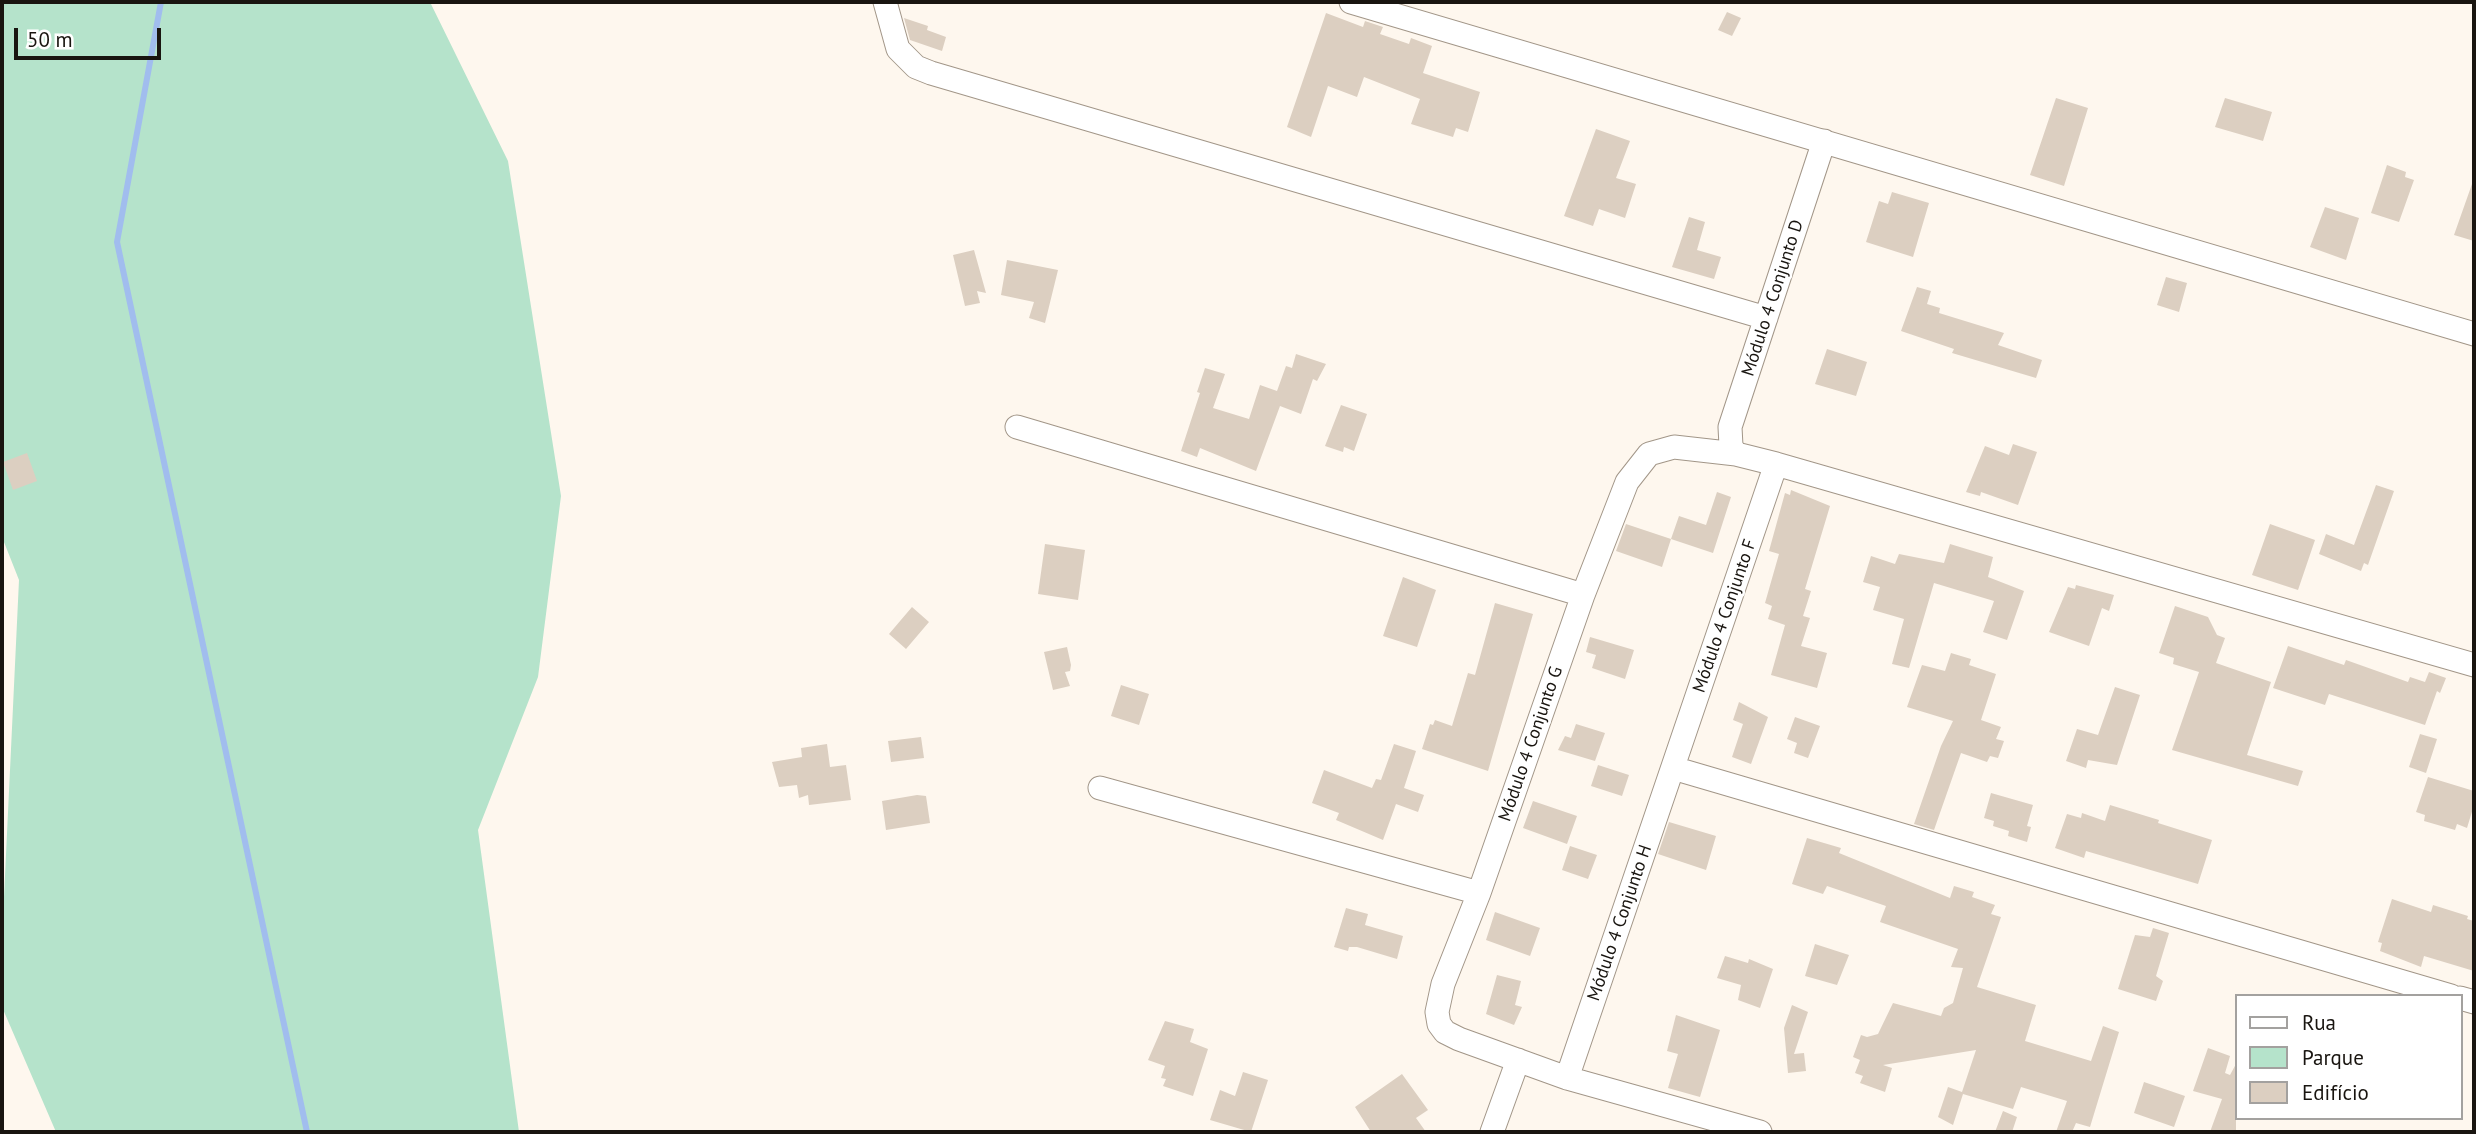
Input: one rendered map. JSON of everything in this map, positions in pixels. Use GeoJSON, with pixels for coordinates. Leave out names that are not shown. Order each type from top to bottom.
{"type":"FeatureCollection","features":[{"type":"Feature","properties":{"kind":"street"},"geometry":{"type":"LineString","coordinates":[[885,2],[898,49],[916,67],[931,73],[1766,318]]}},
{"type":"Feature","properties":{"kind":"street"},"geometry":{"type":"LineString","coordinates":[[1351,2],[2474,334]]}},
{"type":"Feature","properties":{"kind":"street","name":"Módulo 4 Conjunto D"},"geometry":{"type":"LineString","coordinates":[[1736,454],[1731,446],[1730,427],[1824,141]]}},
{"type":"Feature","properties":{"kind":"street"},"geometry":{"type":"LineString","coordinates":[[1017,427],[1583,596]]}},
{"type":"Feature","properties":{"kind":"street","name":"Módulo 4 Conjunto G"},"geometry":{"type":"LineString","coordinates":[[1760,1132],[1567,1078],[1459,1039],[1445,1032],[1439,1024],[1437,1001],[1479,893],[1583,596],[1627,482],[1649,454],[1674,447],[1736,454],[1776,464],[2474,665]]}},
{"type":"Feature","properties":{"kind":"street","name":"Módulo 4 Conjunto F"},"geometry":{"type":"LineString","coordinates":[[1673,768],[1776,464]]}},
{"type":"Feature","properties":{"kind":"street"},"geometry":{"type":"LineString","coordinates":[[1673,768],[2444,994]]}},
{"type":"Feature","properties":{"kind":"street","name":"Módulo 4 Conjunto H"},"geometry":{"type":"LineString","coordinates":[[1567,1078],[1673,768]]}},
{"type":"Feature","properties":{"kind":"street"},"geometry":{"type":"LineString","coordinates":[[1100,788],[1479,893]]}},
{"type":"Feature","properties":{"kind":"street"},"geometry":{"type":"LineString","coordinates":[[1492,1132],[1518,1060]]}},
{"type":"Feature","properties":{"kind":"green space"},"geometry":{"type":"Polygon","coordinates":[[[2,2],[430,2],[508,161],[561,496],[538,677],[478,830],[519,1132],[56,1132],[2,1007],[2,939],[19,580],[2,537],[2,2]]]}},
{"type":"Feature","properties":{"kind":"building"},"geometry":{"type":"Polygon","coordinates":[[[1727,12],[1741,18],[1732,36],[1718,30],[1727,12]]]}},
{"type":"Feature","properties":{"kind":"building"},"geometry":{"type":"Polygon","coordinates":[[[1326,13],[1363,27],[1365,21],[1383,27],[1380,34],[1409,44],[1411,38],[1432,46],[1423,73],[1480,92],[1468,132],[1456,128],[1453,137],[1411,124],[1420,99],[1364,77],[1357,97],[1328,86],[1311,137],[1287,127],[1326,13]]]}},
{"type":"Feature","properties":{"kind":"building"},"geometry":{"type":"Polygon","coordinates":[[[904,18],[928,26],[927,30],[946,37],[942,51],[910,40],[904,18]]]}},
{"type":"Feature","properties":{"kind":"building"},"geometry":{"type":"Polygon","coordinates":[[[2056,98],[2088,108],[2064,186],[2030,175],[2056,98]]]}},
{"type":"Feature","properties":{"kind":"building"},"geometry":{"type":"Polygon","coordinates":[[[2225,98],[2272,112],[2263,141],[2215,127],[2225,98]]]}},
{"type":"Feature","properties":{"kind":"building"},"geometry":{"type":"Polygon","coordinates":[[[1596,129],[1630,141],[1616,178],[1636,184],[1625,218],[1599,209],[1593,226],[1564,216],[1596,129]]]}},
{"type":"Feature","properties":{"kind":"building"},"geometry":{"type":"Polygon","coordinates":[[[2387,165],[2406,172],[2405,177],[2414,180],[2399,222],[2371,213],[2387,165]]]}},
{"type":"Feature","properties":{"kind":"building"},"geometry":{"type":"Polygon","coordinates":[[[2472,184],[2474,185],[2474,241],[2454,235],[2472,184]]]}},
{"type":"Feature","properties":{"kind":"building"},"geometry":{"type":"Polygon","coordinates":[[[1892,192],[1929,203],[1913,257],[1866,242],[1879,201],[1888,204],[1892,192]]]}},
{"type":"Feature","properties":{"kind":"building"},"geometry":{"type":"Polygon","coordinates":[[[2325,207],[2359,218],[2346,260],[2310,247],[2325,207]]]}},
{"type":"Feature","properties":{"kind":"building"},"geometry":{"type":"Polygon","coordinates":[[[1689,217],[1705,222],[1697,250],[1721,257],[1714,279],[1672,267],[1689,217]]]}},
{"type":"Feature","properties":{"kind":"building"},"geometry":{"type":"Polygon","coordinates":[[[974,250],[986,293],[977,291],[980,303],[965,306],[953,255],[974,250]]]}},
{"type":"Feature","properties":{"kind":"building"},"geometry":{"type":"Polygon","coordinates":[[[1007,260],[1058,270],[1045,323],[1029,318],[1034,302],[1001,295],[1007,260]]]}},
{"type":"Feature","properties":{"kind":"building"},"geometry":{"type":"Polygon","coordinates":[[[2166,277],[2187,283],[2179,312],[2157,305],[2166,277]]]}},
{"type":"Feature","properties":{"kind":"building"},"geometry":{"type":"Polygon","coordinates":[[[1917,287],[1931,291],[1927,304],[1940,308],[1939,313],[2004,333],[1998,345],[2042,360],[2036,378],[1952,353],[1954,349],[1901,331],[1917,287]]]}},
{"type":"Feature","properties":{"kind":"building"},"geometry":{"type":"Polygon","coordinates":[[[1827,349],[1867,362],[1856,396],[1815,384],[1827,349]]]}},
{"type":"Feature","properties":{"kind":"building"},"geometry":{"type":"Polygon","coordinates":[[[1296,354],[1326,364],[1317,381],[1313,379],[1301,414],[1280,406],[1256,471],[1200,448],[1197,457],[1181,451],[1200,393],[1197,392],[1205,368],[1225,374],[1213,408],[1249,419],[1260,385],[1277,391],[1286,366],[1292,368],[1296,354]]]}},
{"type":"Feature","properties":{"kind":"building"},"geometry":{"type":"Polygon","coordinates":[[[1341,405],[1367,414],[1354,451],[1344,447],[1343,452],[1325,446],[1341,405]]]}},
{"type":"Feature","properties":{"kind":"building"},"geometry":{"type":"Polygon","coordinates":[[[2013,444],[2037,452],[2018,505],[1981,492],[1980,496],[1966,492],[1985,446],[2009,455],[2013,444]]]}},
{"type":"Feature","properties":{"kind":"building"},"geometry":{"type":"Polygon","coordinates":[[[27,453],[37,481],[13,490],[3,462],[27,453]]]}},
{"type":"Feature","properties":{"kind":"building"},"geometry":{"type":"Polygon","coordinates":[[[2376,485],[2394,491],[2368,565],[2364,563],[2361,571],[2319,554],[2326,534],[2354,545],[2376,485]]]}},
{"type":"Feature","properties":{"kind":"building"},"geometry":{"type":"Polygon","coordinates":[[[1791,490],[1830,506],[1805,589],[1811,591],[1803,616],[1810,618],[1801,646],[1827,653],[1817,688],[1771,675],[1785,625],[1768,619],[1772,606],[1765,603],[1779,554],[1769,551],[1785,493],[1790,495],[1791,490]]]}},
{"type":"Feature","properties":{"kind":"building"},"geometry":{"type":"Polygon","coordinates":[[[1717,492],[1731,497],[1713,553],[1671,539],[1679,516],[1706,525],[1717,492]]]}},
{"type":"Feature","properties":{"kind":"building"},"geometry":{"type":"Polygon","coordinates":[[[1626,524],[1671,539],[1662,567],[1616,551],[1626,524]]]}},
{"type":"Feature","properties":{"kind":"building"},"geometry":{"type":"Polygon","coordinates":[[[2270,524],[2315,540],[2298,590],[2252,575],[2270,524]]]}},
{"type":"Feature","properties":{"kind":"building"},"geometry":{"type":"Polygon","coordinates":[[[1045,544],[1085,550],[1078,600],[1038,594],[1045,544]]]}},
{"type":"Feature","properties":{"kind":"building"},"geometry":{"type":"Polygon","coordinates":[[[1950,544],[1993,557],[1988,577],[2024,591],[2007,640],[1983,632],[1994,601],[1934,583],[1909,668],[1892,664],[1904,619],[1873,610],[1880,587],[1863,582],[1871,556],[1895,564],[1899,554],[1944,563],[1950,544]]]}},
{"type":"Feature","properties":{"kind":"building"},"geometry":{"type":"Polygon","coordinates":[[[1403,577],[1436,590],[1417,647],[1383,636],[1403,577]]]}},
{"type":"Feature","properties":{"kind":"building"},"geometry":{"type":"Polygon","coordinates":[[[2076,585],[2114,595],[2109,611],[2102,608],[2089,646],[2049,632],[2068,587],[2075,589],[2076,585]]]}},
{"type":"Feature","properties":{"kind":"building"},"geometry":{"type":"Polygon","coordinates":[[[1495,603],[1533,614],[1488,771],[1422,749],[1430,724],[1433,725],[1435,720],[1452,726],[1468,673],[1475,675],[1495,603]]]}},
{"type":"Feature","properties":{"kind":"building"},"geometry":{"type":"Polygon","coordinates":[[[2175,606],[2208,617],[2217,635],[2225,638],[2216,663],[2271,682],[2247,755],[2303,771],[2298,786],[2172,750],[2199,672],[2173,664],[2174,658],[2159,653],[2175,606]]]}},
{"type":"Feature","properties":{"kind":"building"},"geometry":{"type":"Polygon","coordinates":[[[912,607],[929,622],[906,649],[889,634],[912,607]]]}},
{"type":"Feature","properties":{"kind":"building"},"geometry":{"type":"Polygon","coordinates":[[[1590,637],[1634,650],[1625,679],[1592,668],[1596,655],[1586,652],[1590,637]]]}},
{"type":"Feature","properties":{"kind":"building"},"geometry":{"type":"Polygon","coordinates":[[[2288,646],[2344,665],[2346,660],[2408,682],[2410,677],[2425,682],[2429,672],[2446,678],[2440,693],[2437,691],[2425,725],[2329,694],[2325,705],[2273,688],[2288,646]]]}},
{"type":"Feature","properties":{"kind":"building"},"geometry":{"type":"Polygon","coordinates":[[[1067,647],[1071,665],[1070,671],[1065,672],[1070,686],[1053,690],[1044,652],[1067,647]]]}},
{"type":"Feature","properties":{"kind":"building"},"geometry":{"type":"Polygon","coordinates":[[[1951,653],[1971,659],[1969,665],[1996,674],[1981,720],[2001,727],[1996,739],[2004,741],[1998,758],[1990,756],[1987,762],[1961,753],[1934,830],[1914,824],[1941,746],[1953,721],[1907,707],[1922,665],[1945,671],[1951,653]]]}},
{"type":"Feature","properties":{"kind":"building"},"geometry":{"type":"Polygon","coordinates":[[[1121,685],[1149,694],[1139,725],[1111,716],[1121,685]]]}},
{"type":"Feature","properties":{"kind":"building"},"geometry":{"type":"Polygon","coordinates":[[[2115,687],[2140,695],[2117,765],[2088,760],[2086,768],[2066,761],[2077,729],[2098,735],[2115,687]]]}},
{"type":"Feature","properties":{"kind":"building"},"geometry":{"type":"Polygon","coordinates":[[[1739,702],[1768,717],[1751,764],[1732,757],[1743,724],[1733,720],[1739,702]]]}},
{"type":"Feature","properties":{"kind":"building"},"geometry":{"type":"Polygon","coordinates":[[[1795,717],[1820,726],[1808,758],[1794,753],[1797,743],[1787,739],[1795,717]]]}},
{"type":"Feature","properties":{"kind":"building"},"geometry":{"type":"Polygon","coordinates":[[[1576,724],[1605,733],[1595,761],[1558,750],[1565,736],[1571,738],[1576,724]]]}},
{"type":"Feature","properties":{"kind":"building"},"geometry":{"type":"Polygon","coordinates":[[[2420,734],[2437,739],[2426,773],[2409,767],[2420,734]]]}},
{"type":"Feature","properties":{"kind":"building"},"geometry":{"type":"Polygon","coordinates":[[[921,737],[924,758],[891,762],[888,741],[921,737]]]}},
{"type":"Feature","properties":{"kind":"building"},"geometry":{"type":"Polygon","coordinates":[[[827,744],[830,767],[846,765],[851,800],[809,805],[808,795],[799,798],[797,785],[779,787],[772,762],[802,757],[801,748],[827,744]]]}},
{"type":"Feature","properties":{"kind":"building"},"geometry":{"type":"Polygon","coordinates":[[[1394,744],[1416,751],[1404,788],[1424,795],[1418,812],[1396,804],[1383,840],[1336,820],[1339,813],[1312,803],[1324,770],[1372,788],[1376,779],[1381,780],[1394,744]]]}},
{"type":"Feature","properties":{"kind":"building"},"geometry":{"type":"Polygon","coordinates":[[[1598,765],[1629,775],[1622,796],[1591,786],[1598,765]]]}},
{"type":"Feature","properties":{"kind":"building"},"geometry":{"type":"Polygon","coordinates":[[[2428,777],[2474,791],[2474,805],[2467,828],[2457,824],[2455,830],[2424,821],[2425,815],[2416,812],[2428,777]]]}},
{"type":"Feature","properties":{"kind":"building"},"geometry":{"type":"Polygon","coordinates":[[[1991,793],[2033,805],[2027,826],[2031,827],[2027,842],[2008,836],[2009,831],[1993,826],[1994,821],[1984,818],[1991,793]]]}},
{"type":"Feature","properties":{"kind":"building"},"geometry":{"type":"Polygon","coordinates":[[[926,796],[930,823],[886,830],[882,801],[926,796]]]}},
{"type":"Feature","properties":{"kind":"building"},"geometry":{"type":"Polygon","coordinates":[[[1533,801],[1577,816],[1567,844],[1523,828],[1533,801]]]}},
{"type":"Feature","properties":{"kind":"building"},"geometry":{"type":"Polygon","coordinates":[[[2110,805],[2212,840],[2198,884],[2086,851],[2084,858],[2055,848],[2067,814],[2081,818],[2082,813],[2105,821],[2110,805]]]}},
{"type":"Feature","properties":{"kind":"building"},"geometry":{"type":"Polygon","coordinates":[[[1669,822],[1716,836],[1706,870],[1658,854],[1669,822]]]}},
{"type":"Feature","properties":{"kind":"building"},"geometry":{"type":"Polygon","coordinates":[[[1807,838],[1841,848],[1839,853],[1950,898],[1954,886],[1974,892],[1972,897],[1995,905],[1991,914],[2001,917],[1977,987],[2036,1005],[2025,1041],[2091,1061],[2103,1026],[2119,1032],[2090,1127],[2076,1123],[2072,1132],[2056,1132],[2067,1101],[2021,1087],[2013,1109],[1963,1094],[1953,1125],[1938,1117],[1948,1087],[1962,1092],[1976,1050],[1883,1065],[1892,1068],[1885,1092],[1860,1083],[1863,1076],[1855,1073],[1860,1060],[1853,1057],[1861,1035],[1867,1037],[1878,1034],[1893,1003],[1941,1016],[1944,1008],[1953,1003],[1963,968],[1951,967],[1958,949],[1880,922],[1886,906],[1827,886],[1823,894],[1792,884],[1807,838]]]}},
{"type":"Feature","properties":{"kind":"building"},"geometry":{"type":"Polygon","coordinates":[[[1570,846],[1597,855],[1588,879],[1562,870],[1570,846]]]}},
{"type":"Feature","properties":{"kind":"building"},"geometry":{"type":"Polygon","coordinates":[[[2392,899],[2431,912],[2433,905],[2468,916],[2467,919],[2474,921],[2474,971],[2424,956],[2421,967],[2380,951],[2382,943],[2378,942],[2392,899]]]}},
{"type":"Feature","properties":{"kind":"building"},"geometry":{"type":"Polygon","coordinates":[[[1346,908],[1368,914],[1365,925],[1403,936],[1397,959],[1357,947],[1349,947],[1348,951],[1334,947],[1346,908]]]}},
{"type":"Feature","properties":{"kind":"building"},"geometry":{"type":"Polygon","coordinates":[[[1495,912],[1540,928],[1530,956],[1486,940],[1495,912]]]}},
{"type":"Feature","properties":{"kind":"building"},"geometry":{"type":"Polygon","coordinates":[[[2153,928],[2169,933],[2156,976],[2163,981],[2156,1001],[2118,989],[2135,935],[2150,937],[2153,928]]]}},
{"type":"Feature","properties":{"kind":"building"},"geometry":{"type":"Polygon","coordinates":[[[1815,944],[1849,955],[1837,985],[1805,976],[1815,944]]]}},
{"type":"Feature","properties":{"kind":"building"},"geometry":{"type":"Polygon","coordinates":[[[1725,956],[1748,963],[1749,959],[1773,969],[1760,1008],[1738,1000],[1741,985],[1717,978],[1725,956]]]}},
{"type":"Feature","properties":{"kind":"building"},"geometry":{"type":"Polygon","coordinates":[[[1497,975],[1521,981],[1515,1005],[1522,1007],[1514,1025],[1486,1014],[1497,975]]]}},
{"type":"Feature","properties":{"kind":"building"},"geometry":{"type":"Polygon","coordinates":[[[1792,1005],[1808,1012],[1794,1054],[1804,1053],[1806,1071],[1788,1073],[1784,1028],[1792,1005]]]}},
{"type":"Feature","properties":{"kind":"building"},"geometry":{"type":"Polygon","coordinates":[[[1676,1015],[1720,1030],[1700,1097],[1668,1088],[1678,1054],[1667,1051],[1676,1015]]]}},
{"type":"Feature","properties":{"kind":"building"},"geometry":{"type":"Polygon","coordinates":[[[1165,1021],[1194,1029],[1190,1042],[1208,1049],[1193,1096],[1163,1086],[1166,1079],[1161,1078],[1165,1066],[1148,1060],[1165,1021]]]}},
{"type":"Feature","properties":{"kind":"building"},"geometry":{"type":"Polygon","coordinates":[[[2208,1048],[2230,1056],[2225,1073],[2230,1075],[2234,1068],[2236,1132],[2210,1132],[2222,1099],[2193,1091],[2208,1048]]]}},
{"type":"Feature","properties":{"kind":"building"},"geometry":{"type":"Polygon","coordinates":[[[1243,1072],[1268,1080],[1251,1132],[1210,1120],[1220,1090],[1235,1096],[1243,1072]]]}},
{"type":"Feature","properties":{"kind":"building"},"geometry":{"type":"Polygon","coordinates":[[[1402,1074],[1428,1110],[1416,1118],[1426,1132],[1371,1132],[1355,1107],[1402,1074]]]}},
{"type":"Feature","properties":{"kind":"building"},"geometry":{"type":"Polygon","coordinates":[[[2144,1082],[2185,1096],[2174,1127],[2134,1113],[2144,1082]]]}},
{"type":"Feature","properties":{"kind":"building"},"geometry":{"type":"Polygon","coordinates":[[[2003,1111],[2017,1117],[2012,1132],[1995,1132],[2003,1111]]]}},
{"type":"Feature","properties":{"kind":"waterway"},"geometry":{"type":"LineString","coordinates":[[161,2],[117,242],[307,1132]]}}]}
